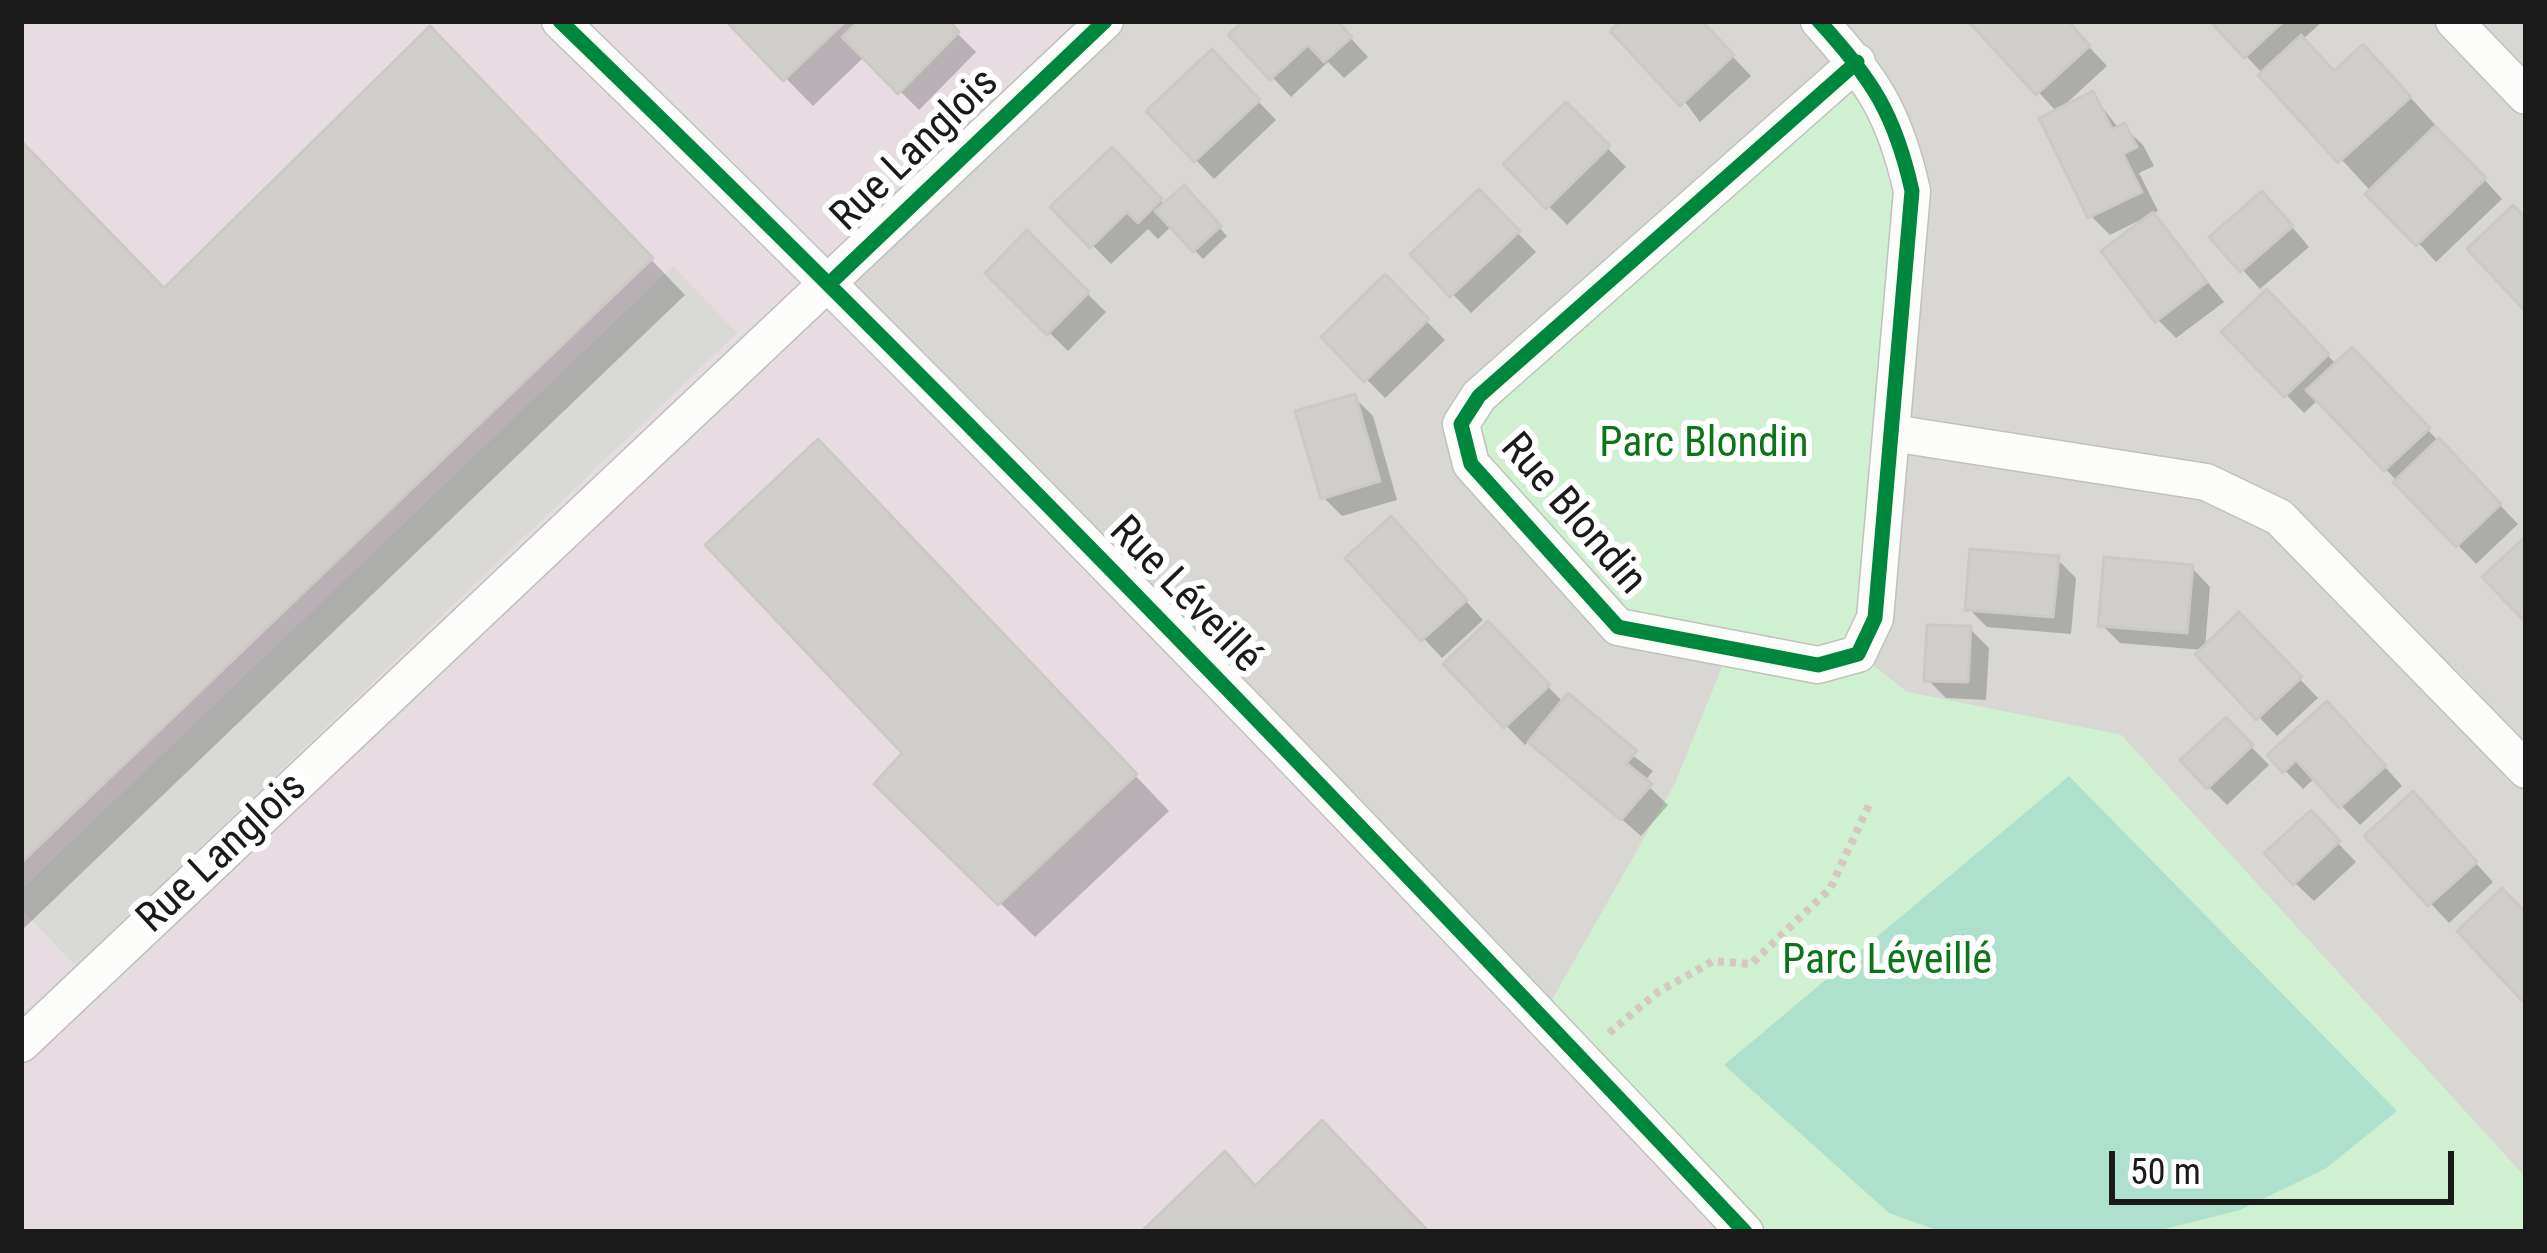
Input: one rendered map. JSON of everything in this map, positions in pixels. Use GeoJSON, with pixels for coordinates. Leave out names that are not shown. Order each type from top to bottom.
{"type":"FeatureCollection","features":[{"type":"Feature","properties":{"kind":"street","name":"Rue Léveillé"},"geometry":{"type":"LineString","coordinates":[[560,21],[829,284],[1745,1232]]}},
{"type":"Feature","properties":{"kind":"street","name":"Rue Langlois"},"geometry":{"type":"LineString","coordinates":[[21,1044],[1105,21]]}},
{"type":"Feature","properties":{"kind":"street","name":"Rue Blondin"},"geometry":{"type":"LineString","coordinates":[[1819,21],[1857,62],[1900,133],[1912,191],[1875,618],[1858,654],[1818,665],[1618,628],[1471,464],[1461,424],[1479,396],[1857,62]]}},
{"type":"Feature","properties":{"kind":"street"},"geometry":{"type":"LineString","coordinates":[[2454,21],[2526,96]]}},
{"type":"Feature","properties":{"kind":"street"},"geometry":{"type":"LineString","coordinates":[[1892,433],[2206,482],[2279,517],[2526,770]]}},
{"type":"Feature","properties":{"kind":"path"},"geometry":{"type":"LineString","coordinates":[[1581,1058],[1658,992],[1713,961],[1751,964],[1830,889],[1868,805]]}},
{"type":"Feature","properties":{"kind":"shaded area"},"geometry":{"type":"Polygon","coordinates":[[[21,21],[1105,21],[830,283],[1745,1232],[21,1232],[21,21]]]}},
{"type":"Feature","properties":{"kind":"shaded area"},"geometry":{"type":"Polygon","coordinates":[[[1105,21],[2526,21],[2526,1178],[2121,735],[1907,692],[1858,654],[1729,650],[1675,784],[1543,1016],[829,284],[1105,21]]]}},
{"type":"Feature","properties":{"kind":"shaded area"},"geometry":{"type":"Polygon","coordinates":[[[673,266],[737,333],[76,966],[21,909],[21,890],[673,266]]]}},
{"type":"Feature","properties":{"kind":"green space","name":"Parc Léveillé"},"geometry":{"type":"Polygon","coordinates":[[[1857,62],[1900,133],[1858,654],[1907,692],[2121,735],[2526,1178],[2526,1232],[1745,1232],[1543,1016],[1675,784],[1729,651],[1618,627],[1471,464],[1479,396],[1857,62]]]}},
{"type":"Feature","properties":{"kind":"green space"},"geometry":{"type":"Polygon","coordinates":[[[2069,776],[2397,1111],[2325,1169],[2240,1210],[2153,1232],[1942,1232],[1889,1213],[1724,1065],[2069,776]]]}},
{"type":"Feature","properties":{"kind":"building"},"geometry":{"type":"Polygon","coordinates":[[[726,21],[846,21],[783,81],[726,21]]]}},
{"type":"Feature","properties":{"kind":"building"},"geometry":{"type":"Polygon","coordinates":[[[859,21],[949,21],[959,32],[898,94],[842,37],[859,21]]]}},
{"type":"Feature","properties":{"kind":"building"},"geometry":{"type":"Polygon","coordinates":[[[1244,21],[1337,21],[1352,37],[1324,62],[1308,45],[1270,80],[1228,35],[1244,21]]]}},
{"type":"Feature","properties":{"kind":"building"},"geometry":{"type":"Polygon","coordinates":[[[1621,21],[1702,21],[1734,55],[1680,106],[1610,31],[1621,21]]]}},
{"type":"Feature","properties":{"kind":"building"},"geometry":{"type":"Polygon","coordinates":[[[1968,21],[2068,21],[2090,46],[2036,95],[1968,21]]]}},
{"type":"Feature","properties":{"kind":"building"},"geometry":{"type":"Polygon","coordinates":[[[2210,21],[2284,21],[2244,58],[2210,21]]]}},
{"type":"Feature","properties":{"kind":"building"},"geometry":{"type":"Polygon","coordinates":[[[430,26],[653,258],[21,863],[21,141],[164,288],[430,26]]]}},
{"type":"Feature","properties":{"kind":"building"},"geometry":{"type":"Polygon","coordinates":[[[2301,35],[2334,71],[2363,44],[2411,97],[2338,163],[2258,75],[2301,35]]]}},
{"type":"Feature","properties":{"kind":"building"},"geometry":{"type":"Polygon","coordinates":[[[1212,49],[1260,100],[1194,162],[1146,111],[1212,49]]]}},
{"type":"Feature","properties":{"kind":"building"},"geometry":{"type":"Polygon","coordinates":[[[2093,91],[2112,129],[2125,123],[2137,147],[2123,154],[2142,192],[2088,218],[2039,118],[2093,91]]]}},
{"type":"Feature","properties":{"kind":"building"},"geometry":{"type":"Polygon","coordinates":[[[1566,102],[1610,146],[1546,209],[1503,164],[1566,102]]]}},
{"type":"Feature","properties":{"kind":"building"},"geometry":{"type":"Polygon","coordinates":[[[2435,126],[2486,178],[2416,246],[2365,194],[2435,126]]]}},
{"type":"Feature","properties":{"kind":"building"},"geometry":{"type":"Polygon","coordinates":[[[1112,147],[1162,199],[1138,223],[1127,212],[1090,248],[1050,207],[1112,147]]]}},
{"type":"Feature","properties":{"kind":"building"},"geometry":{"type":"Polygon","coordinates":[[[1184,185],[1221,226],[1193,252],[1155,211],[1184,185]]]}},
{"type":"Feature","properties":{"kind":"building"},"geometry":{"type":"Polygon","coordinates":[[[1479,189],[1520,231],[1450,297],[1410,254],[1479,189]]]}},
{"type":"Feature","properties":{"kind":"building"},"geometry":{"type":"Polygon","coordinates":[[[2262,191],[2293,226],[2240,272],[2209,237],[2262,191]]]}},
{"type":"Feature","properties":{"kind":"building"},"geometry":{"type":"Polygon","coordinates":[[[2513,205],[2526,218],[2526,312],[2467,249],[2513,205]]]}},
{"type":"Feature","properties":{"kind":"building"},"geometry":{"type":"Polygon","coordinates":[[[2153,212],[2207,282],[2155,322],[2101,251],[2153,212]]]}},
{"type":"Feature","properties":{"kind":"building"},"geometry":{"type":"Polygon","coordinates":[[[1027,230],[1089,292],[1047,335],[985,273],[1027,230]]]}},
{"type":"Feature","properties":{"kind":"building"},"geometry":{"type":"Polygon","coordinates":[[[1385,274],[1429,319],[1364,382],[1321,337],[1385,274]]]}},
{"type":"Feature","properties":{"kind":"building"},"geometry":{"type":"Polygon","coordinates":[[[2267,289],[2329,354],[2284,397],[2221,332],[2267,289]]]}},
{"type":"Feature","properties":{"kind":"building"},"geometry":{"type":"Polygon","coordinates":[[[2352,347],[2430,428],[2384,471],[2306,390],[2352,347]]]}},
{"type":"Feature","properties":{"kind":"building"},"geometry":{"type":"Polygon","coordinates":[[[1355,394],[1380,481],[1321,499],[1295,411],[1355,394]]]}},
{"type":"Feature","properties":{"kind":"building"},"geometry":{"type":"Polygon","coordinates":[[[2439,438],[2501,504],[2456,547],[2393,482],[2439,438]]]}},
{"type":"Feature","properties":{"kind":"building"},"geometry":{"type":"Polygon","coordinates":[[[818,439],[1137,774],[998,905],[874,784],[902,753],[705,545],[818,439]]]}},
{"type":"Feature","properties":{"kind":"building"},"geometry":{"type":"Polygon","coordinates":[[[1391,516],[1467,600],[1421,641],[1345,558],[1391,516]]]}},
{"type":"Feature","properties":{"kind":"building"},"geometry":{"type":"Polygon","coordinates":[[[2526,536],[2526,623],[2482,577],[2526,536]]]}},
{"type":"Feature","properties":{"kind":"building"},"geometry":{"type":"Polygon","coordinates":[[[1970,549],[2059,556],[2053,617],[1965,610],[1970,549]]]}},
{"type":"Feature","properties":{"kind":"building"},"geometry":{"type":"Polygon","coordinates":[[[2104,557],[2193,565],[2187,633],[2098,626],[2104,557]]]}},
{"type":"Feature","properties":{"kind":"building"},"geometry":{"type":"Polygon","coordinates":[[[2239,612],[2302,677],[2256,720],[2195,654],[2239,612]]]}},
{"type":"Feature","properties":{"kind":"building"},"geometry":{"type":"Polygon","coordinates":[[[1488,621],[1550,685],[1504,728],[1443,664],[1488,621]]]}},
{"type":"Feature","properties":{"kind":"building"},"geometry":{"type":"Polygon","coordinates":[[[1927,625],[1971,626],[1968,682],[1924,681],[1927,625]]]}},
{"type":"Feature","properties":{"kind":"building"},"geometry":{"type":"Polygon","coordinates":[[[1568,693],[1637,751],[1626,763],[1652,784],[1621,820],[1528,742],[1568,693]]]}},
{"type":"Feature","properties":{"kind":"building"},"geometry":{"type":"Polygon","coordinates":[[[2327,701],[2386,766],[2339,808],[2296,760],[2283,773],[2267,755],[2327,701]]]}},
{"type":"Feature","properties":{"kind":"building"},"geometry":{"type":"Polygon","coordinates":[[[2226,717],[2253,745],[2207,789],[2180,760],[2226,717]]]}},
{"type":"Feature","properties":{"kind":"building"},"geometry":{"type":"Polygon","coordinates":[[[2413,791],[2477,862],[2428,906],[2364,836],[2413,791]]]}},
{"type":"Feature","properties":{"kind":"building"},"geometry":{"type":"Polygon","coordinates":[[[2311,810],[2340,841],[2293,885],[2264,853],[2311,810]]]}},
{"type":"Feature","properties":{"kind":"building"},"geometry":{"type":"Polygon","coordinates":[[[2502,888],[2526,913],[2526,1005],[2457,931],[2502,888]]]}},
{"type":"Feature","properties":{"kind":"building"},"geometry":{"type":"Polygon","coordinates":[[[1322,1120],[1429,1232],[1141,1232],[1225,1151],[1255,1186],[1322,1120]]]}},
{"type":"Feature","properties":{"kind":"cycle path"},"geometry":{"type":"LineString","coordinates":[[560,21],[1160,619],[1745,1232]]}},
{"type":"Feature","properties":{"kind":"cycle path"},"geometry":{"type":"LineString","coordinates":[[829,284],[1105,21]]}},
{"type":"Feature","properties":{"kind":"cycle path"},"geometry":{"type":"LineString","coordinates":[[1819,21],[1854,61],[1867,80],[1879,99],[1898,140],[1912,191],[1875,618],[1858,654],[1818,665],[1618,627],[1471,464],[1461,424],[1479,396],[1857,62]]}},
{"type":"Feature","properties":{"kind":"park label","name":"Parc Blondin"},"geometry":{"type":"Point","coordinates":[1704,445]}}]}
